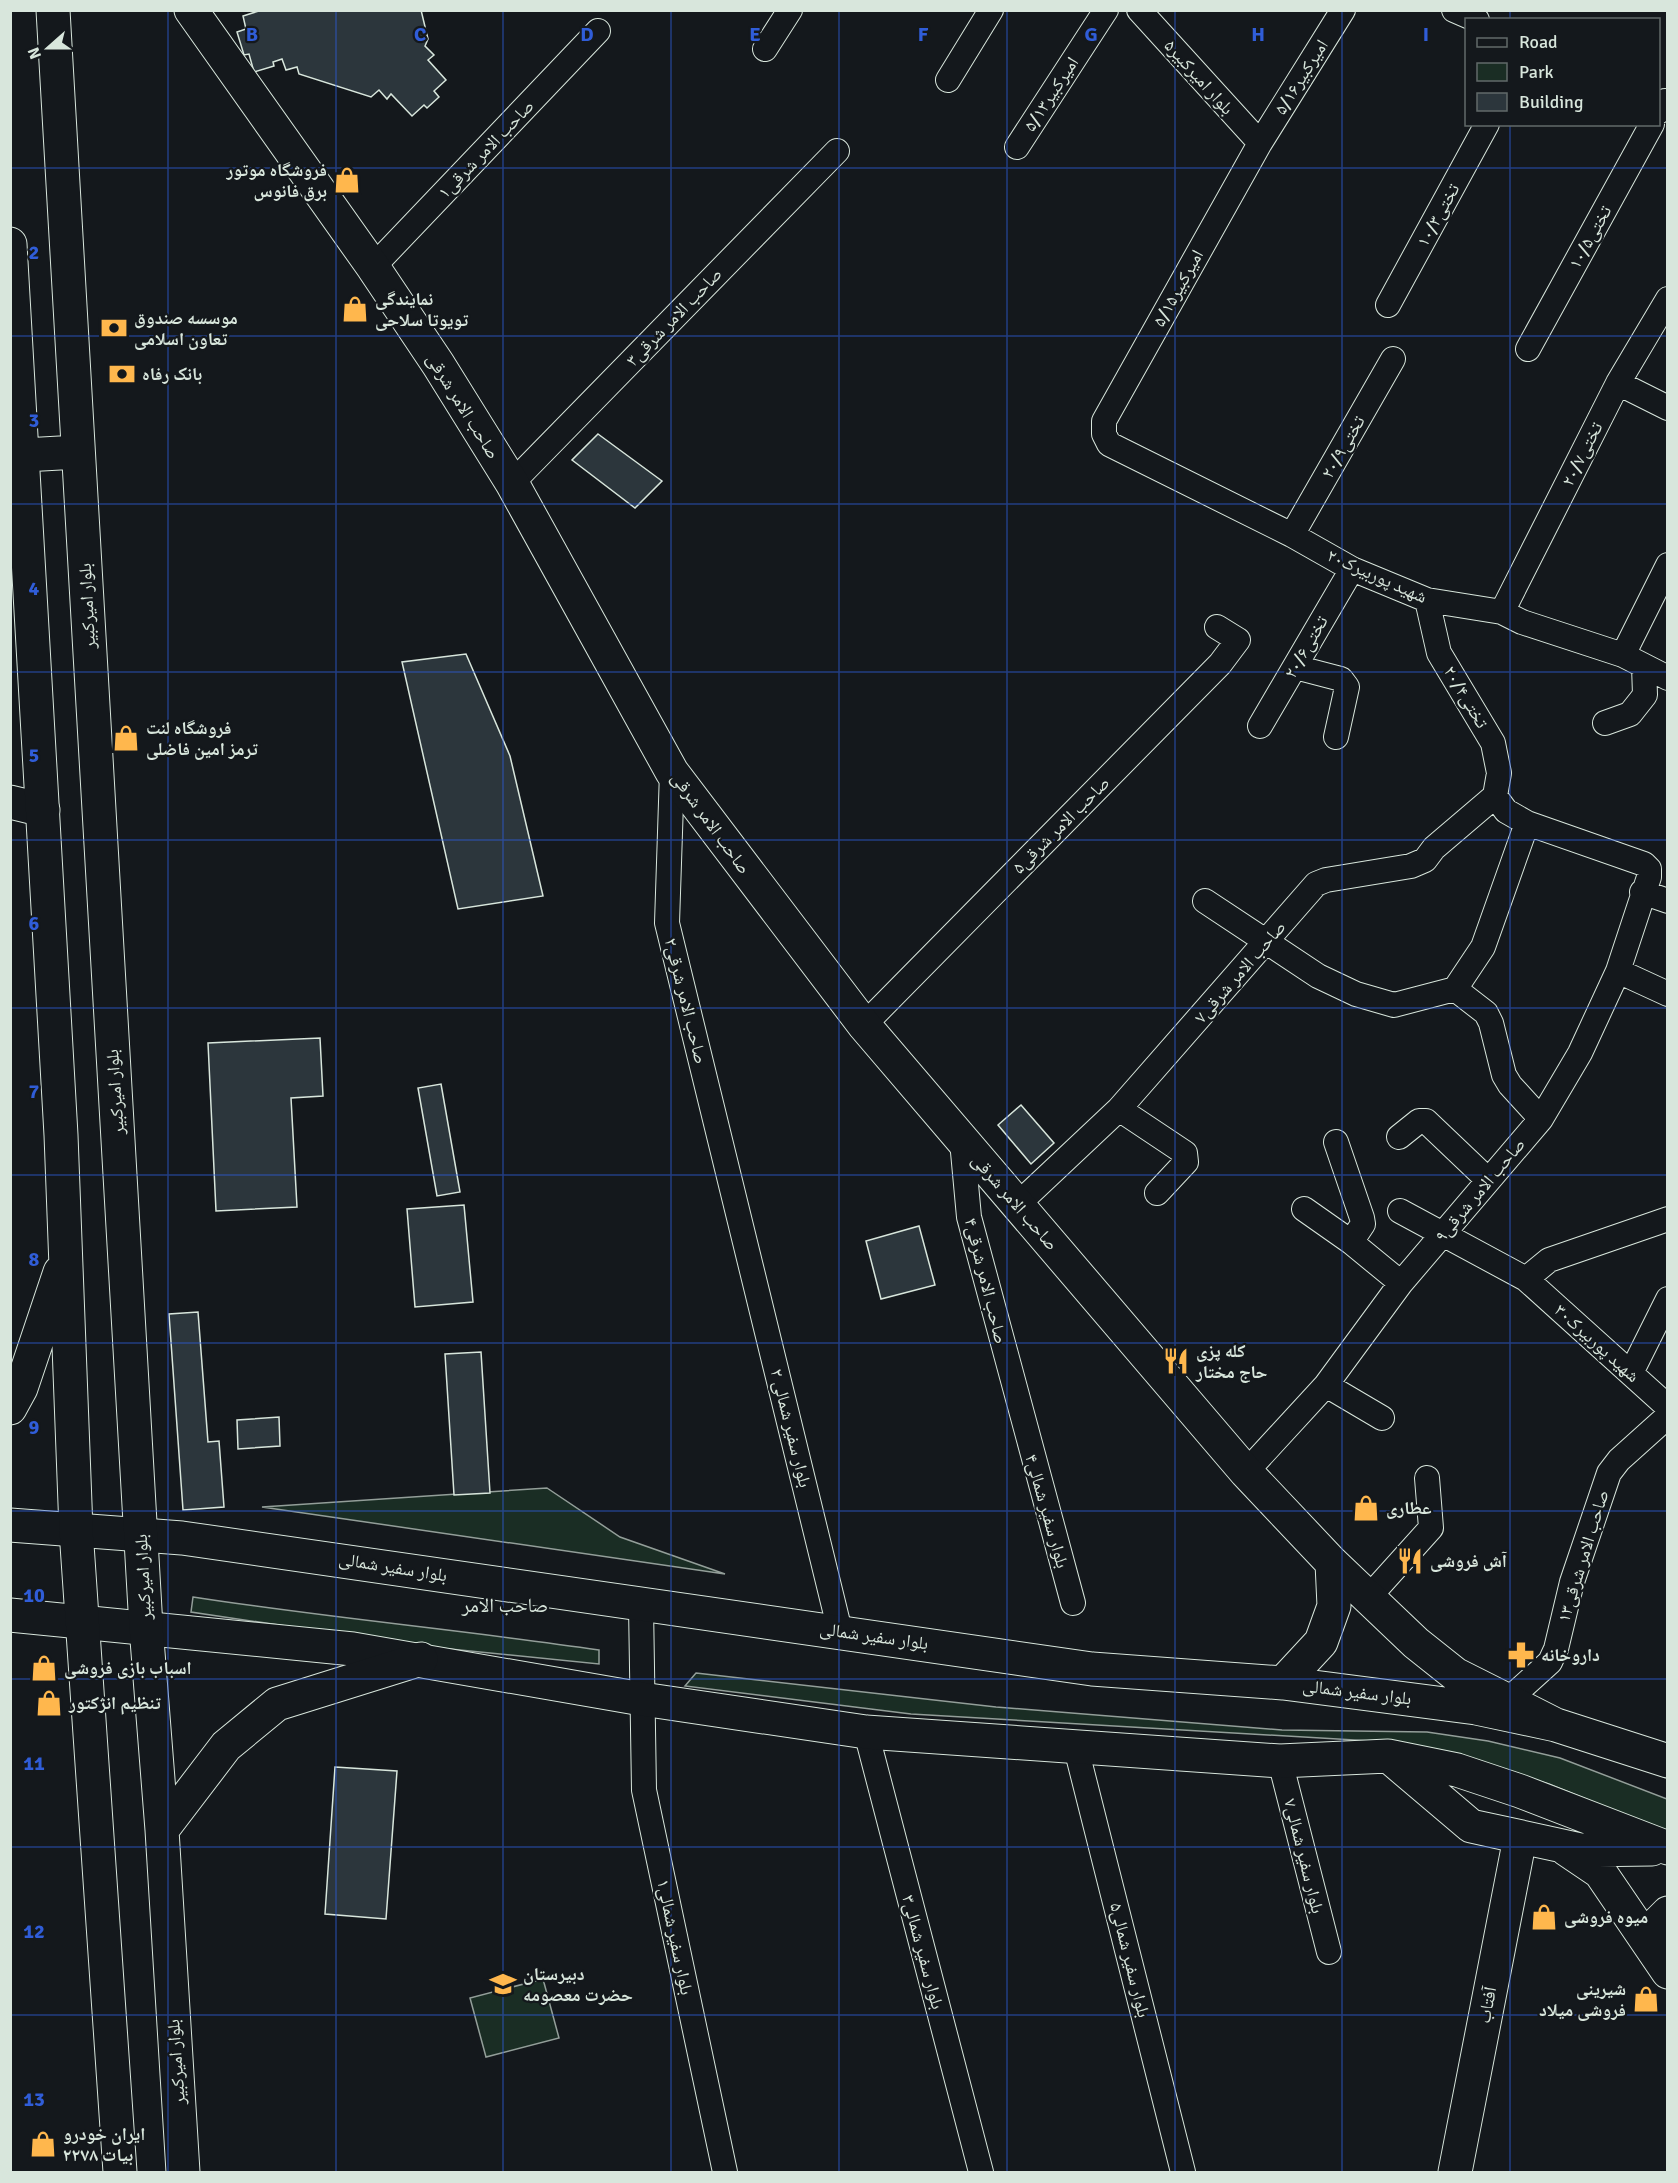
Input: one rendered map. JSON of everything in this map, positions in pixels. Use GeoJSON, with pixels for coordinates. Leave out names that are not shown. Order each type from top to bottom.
{"type":"FeatureCollection","features":[{"type":"Feature","properties":{"kind":"main road","name":"بلوار امیرکبیر"},"geometry":{"type":"LineString","coordinates":[[53,10],[140,1534],[162,1830],[183,2172]]}},
{"type":"Feature","properties":{"kind":"main road","name":"صاحب الامر شرقی"},"geometry":{"type":"LineString","coordinates":[[198,13],[373,267],[512,483],[672,772],[864,1025],[1246,1472],[1332,1563],[1416,1643],[1455,1674],[1556,1725]]}},
{"type":"Feature","properties":{"kind":"main road"},"geometry":{"type":"LineString","coordinates":[[10,244],[24,455],[67,1250],[76,1530],[120,2172]]}},
{"type":"Feature","properties":{"kind":"main road"},"geometry":{"type":"LineString","coordinates":[[24,455],[78,452]]}},
{"type":"Feature","properties":{"kind":"main road"},"geometry":{"type":"LineString","coordinates":[[10,802],[43,810]]}},
{"type":"Feature","properties":{"kind":"main road"},"geometry":{"type":"LineString","coordinates":[[10,1408],[21,1388],[67,1250]]}},
{"type":"Feature","properties":{"kind":"main road","name":"بلوار سفیر شمالی"},"geometry":{"type":"LineString","coordinates":[[10,1525],[140,1534],[364,1562],[641,1606],[840,1631],[1092,1669],[1283,1683],[1476,1708],[1556,1725],[1668,1761]]}},
{"type":"Feature","properties":{"kind":"main road"},"geometry":{"type":"LineString","coordinates":[[1283,1683],[1321,1642],[1334,1606],[1332,1563]]}},
{"type":"Feature","properties":{"kind":"main road"},"geometry":{"type":"LineString","coordinates":[[10,1615],[353,1649],[642,1699],[866,1732],[1280,1761],[1388,1756],[1456,1770],[1509,1787],[1668,1848]]}},
{"type":"Feature","properties":{"kind":"main road"},"geometry":{"type":"LineString","coordinates":[[162,1830],[226,1746],[277,1704],[421,1659]]}},
{"type":"Feature","properties":{"kind":"main road"},"geometry":{"type":"LineString","coordinates":[[1388,1756],[1471,1826],[1562,1847],[1603,1851],[1668,1848]]}},
{"type":"Feature","properties":{"kind":"main road","name":"آفتاب"},"geometry":{"type":"LineString","coordinates":[[1455,2172],[1520,1838]]}},
{"type":"Feature","properties":{"kind":"main road"},"geometry":{"type":"LineString","coordinates":[[1562,1847],[1600,1872],[1662,1963]]}},
{"type":"Feature","properties":{"kind":"main road"},"geometry":{"type":"LineString","coordinates":[[1662,1963],[1657,1924],[1668,1913]]}},
{"type":"Feature","properties":{"kind":"street"},"geometry":{"type":"LineString","coordinates":[[765,49],[790,10]]}},
{"type":"Feature","properties":{"kind":"street"},"geometry":{"type":"LineString","coordinates":[[948,80],[991,10]]}},
{"type":"Feature","properties":{"kind":"street","name":"امیرکبیر۵/۱۳"},"geometry":{"type":"LineString","coordinates":[[1017,147],[1106,10]]}},
{"type":"Feature","properties":{"kind":"street","name":"بلوار امیرکبیر۵"},"geometry":{"type":"LineString","coordinates":[[1139,10],[1260,143]]}},
{"type":"Feature","properties":{"kind":"street","name":"امیرکبیر۵/۱۶"},"geometry":{"type":"LineString","coordinates":[[1260,143],[1344,10]]}},
{"type":"Feature","properties":{"kind":"street"},"geometry":{"type":"LineString","coordinates":[[1454,10],[1472,18]]}},
{"type":"Feature","properties":{"kind":"street","name":"صاحب الامر شرقی۱"},"geometry":{"type":"LineString","coordinates":[[373,267],[598,31]]}},
{"type":"Feature","properties":{"kind":"street","name":"تختی۱۰/۳"},"geometry":{"type":"LineString","coordinates":[[1388,305],[1486,126]]}},
{"type":"Feature","properties":{"kind":"street","name":"تختی۱۰/۵"},"geometry":{"type":"LineString","coordinates":[[1528,349],[1651,126]]}},
{"type":"Feature","properties":{"kind":"street","name":"امیرکبیر۵/۱۵"},"geometry":{"type":"LineString","coordinates":[[1104,434],[1104,421],[1260,143]]}},
{"type":"Feature","properties":{"kind":"street","name":"صاحب الامر شرقی۳"},"geometry":{"type":"LineString","coordinates":[[512,483],[837,150]]}},
{"type":"Feature","properties":{"kind":"street","name":"تختی۲۰/۷"},"geometry":{"type":"LineString","coordinates":[[1502,612],[1618,383],[1668,299]]}},
{"type":"Feature","properties":{"kind":"street","name":"تختی۲۰/۹"},"geometry":{"type":"LineString","coordinates":[[1292,535],[1394,359]]}},
{"type":"Feature","properties":{"kind":"street"},"geometry":{"type":"LineString","coordinates":[[1618,383],[1668,408]]}},
{"type":"Feature","properties":{"kind":"street","name":"شهید پوربیرک۲۰"},"geometry":{"type":"LineString","coordinates":[[1104,434],[1109,444],[1292,535],[1352,568],[1427,600],[1502,612],[1522,622],[1634,661],[1668,678]]}},
{"type":"Feature","properties":{"kind":"street"},"geometry":{"type":"LineString","coordinates":[[1605,723],[1630,714],[1645,695],[1634,661],[1668,565]]}},
{"type":"Feature","properties":{"kind":"street","name":"تختی۲۰/۶"},"geometry":{"type":"LineString","coordinates":[[1260,726],[1352,568]]}},
{"type":"Feature","properties":{"kind":"street","name":"تختی۲۰/۴"},"geometry":{"type":"LineString","coordinates":[[1427,600],[1439,653],[1493,743],[1499,773],[1495,796]]}},
{"type":"Feature","properties":{"kind":"street","name":"صاحب الامر شرقی۵"},"geometry":{"type":"LineString","coordinates":[[864,1025],[1220,664],[1238,640],[1217,627]]}},
{"type":"Feature","properties":{"kind":"street"},"geometry":{"type":"LineString","coordinates":[[1295,667],[1345,682],[1347,687],[1336,737]]}},
{"type":"Feature","properties":{"kind":"street","name":"۲صاحب الامر شرقی"},"geometry":{"type":"LineString","coordinates":[[672,772],[667,923],[742,1225]]}},
{"type":"Feature","properties":{"kind":"street"},"geometry":{"type":"LineString","coordinates":[[1205,901],[1318,976],[1384,1004],[1394,1005],[1455,989],[1483,947],[1527,823],[1506,811],[1495,796]]}},
{"type":"Feature","properties":{"kind":"street","name":"صاحب الامر شرقی۷"},"geometry":{"type":"LineString","coordinates":[[1017,1205],[1119,1109],[1316,884],[1326,880],[1411,866],[1425,860],[1434,848],[1495,796]]}},
{"type":"Feature","properties":{"kind":"street","name":"صاحب الامر شرقی۹"},"geometry":{"type":"LineString","coordinates":[[1246,1472],[1326,1385],[1401,1283],[1541,1119],[1580,1053],[1618,971],[1642,892],[1649,877],[1648,869],[1644,864],[1527,823]]}},
{"type":"Feature","properties":{"kind":"street"},"geometry":{"type":"LineString","coordinates":[[1642,892],[1668,901]]}},
{"type":"Feature","properties":{"kind":"street"},"geometry":{"type":"LineString","coordinates":[[1618,971],[1668,994]]}},
{"type":"Feature","properties":{"kind":"street"},"geometry":{"type":"LineString","coordinates":[[1455,989],[1486,1013],[1491,1023],[1504,1075],[1510,1085],[1541,1119]]}},
{"type":"Feature","properties":{"kind":"street"},"geometry":{"type":"LineString","coordinates":[[1119,1109],[1185,1154],[1186,1162],[1157,1193]]}},
{"type":"Feature","properties":{"kind":"street"},"geometry":{"type":"LineString","coordinates":[[1399,1137],[1419,1121],[1426,1121],[1488,1180]]}},
{"type":"Feature","properties":{"kind":"street","name":"صاحب الامر شرقی۴"},"geometry":{"type":"LineString","coordinates":[[962,1141],[969,1217],[1021,1419]]}},
{"type":"Feature","properties":{"kind":"street"},"geometry":{"type":"LineString","coordinates":[[1336,1142],[1363,1224],[1351,1242]]}},
{"type":"Feature","properties":{"kind":"street"},"geometry":{"type":"LineString","coordinates":[[1304,1209],[1351,1242],[1401,1283]]}},
{"type":"Feature","properties":{"kind":"street","name":"شهید پوربیرک۳۰"},"geometry":{"type":"LineString","coordinates":[[1400,1211],[1526,1279],[1668,1407]]}},
{"type":"Feature","properties":{"kind":"street"},"geometry":{"type":"LineString","coordinates":[[1526,1279],[1549,1260],[1668,1219]]}},
{"type":"Feature","properties":{"kind":"street","name":"بلوار سفیر شمالی ۲"},"geometry":{"type":"LineString","coordinates":[[742,1225],[840,1631]]}},
{"type":"Feature","properties":{"kind":"street"},"geometry":{"type":"LineString","coordinates":[[1631,1373],[1668,1299]]}},
{"type":"Feature","properties":{"kind":"street"},"geometry":{"type":"LineString","coordinates":[[1326,1385],[1382,1418]]}},
{"type":"Feature","properties":{"kind":"street","name":"صاحب الامر شرقی۱۳"},"geometry":{"type":"LineString","coordinates":[[1507,1701],[1550,1662],[1572,1582],[1609,1473],[1619,1460],[1668,1416]]}},
{"type":"Feature","properties":{"kind":"street","name":"بلوار سفیر شمالی۴"},"geometry":{"type":"LineString","coordinates":[[1021,1419],[1073,1603]]}},
{"type":"Feature","properties":{"kind":"street"},"geometry":{"type":"LineString","coordinates":[[1368,1598],[1431,1528],[1427,1478]]}},
{"type":"Feature","properties":{"kind":"street","name":"بلوار سفیر شمالی۱"},"geometry":{"type":"LineString","coordinates":[[641,1606],[644,1790],[726,2172]]}},
{"type":"Feature","properties":{"kind":"street","name":"بلوار سفیر شمالی۳"},"geometry":{"type":"LineString","coordinates":[[866,1732],[981,2172]]}},
{"type":"Feature","properties":{"kind":"street","name":"بلوار سفیر شمالی۵"},"geometry":{"type":"LineString","coordinates":[[1076,1748],[1183,2172]]}},
{"type":"Feature","properties":{"kind":"street","name":"بلوار سفیر شمالی۷"},"geometry":{"type":"LineString","coordinates":[[1280,1761],[1329,1952]]}},
{"type":"Feature","properties":{"kind":"green space"},"geometry":{"type":"Polygon","coordinates":[[[547,1488],[620,1537],[725,1574],[262,1507],[547,1488]]]}},
{"type":"Feature","properties":{"kind":"green space"},"geometry":{"type":"Polygon","coordinates":[[[193,1597],[599,1650],[599,1664],[420,1646],[191,1612],[193,1597]]]}},
{"type":"Feature","properties":{"kind":"green space"},"geometry":{"type":"Polygon","coordinates":[[[696,1673],[996,1707],[1282,1730],[1427,1732],[1488,1741],[1560,1758],[1667,1799],[1667,1832],[1549,1784],[1405,1743],[911,1714],[685,1686],[696,1673]]]}},
{"type":"Feature","properties":{"kind":"green space"},"geometry":{"type":"Polygon","coordinates":[[[543,1979],[559,2038],[486,2057],[470,1998],[543,1979]]]}},
{"type":"Feature","properties":{"kind":"building"},"geometry":{"type":"Polygon","coordinates":[[[262,10],[421,10],[428,39],[425,46],[434,55],[428,60],[446,80],[434,91],[439,97],[427,108],[424,105],[412,116],[391,94],[387,99],[379,90],[371,97],[299,74],[297,67],[286,70],[282,59],[273,62],[274,66],[254,72],[249,54],[244,55],[237,32],[246,29],[243,16],[262,10]]]}},
{"type":"Feature","properties":{"kind":"building"},"geometry":{"type":"Polygon","coordinates":[[[598,434],[662,481],[635,508],[572,460],[598,434]]]}},
{"type":"Feature","properties":{"kind":"building"},"geometry":{"type":"Polygon","coordinates":[[[466,654],[510,756],[543,896],[458,909],[402,662],[466,654]]]}},
{"type":"Feature","properties":{"kind":"building"},"geometry":{"type":"Polygon","coordinates":[[[320,1038],[323,1096],[291,1098],[297,1207],[216,1211],[208,1043],[320,1038]]]}},
{"type":"Feature","properties":{"kind":"building"},"geometry":{"type":"Polygon","coordinates":[[[441,1084],[460,1192],[437,1196],[418,1088],[441,1084]]]}},
{"type":"Feature","properties":{"kind":"building"},"geometry":{"type":"Polygon","coordinates":[[[1021,1105],[1054,1143],[1031,1164],[998,1125],[1021,1105]]]}},
{"type":"Feature","properties":{"kind":"building"},"geometry":{"type":"Polygon","coordinates":[[[464,1205],[473,1302],[415,1307],[407,1209],[464,1205]]]}},
{"type":"Feature","properties":{"kind":"building"},"geometry":{"type":"Polygon","coordinates":[[[919,1226],[935,1285],[881,1299],[866,1241],[919,1226]]]}},
{"type":"Feature","properties":{"kind":"building"},"geometry":{"type":"Polygon","coordinates":[[[198,1312],[208,1442],[219,1441],[224,1507],[183,1510],[169,1314],[198,1312]]]}},
{"type":"Feature","properties":{"kind":"building"},"geometry":{"type":"Polygon","coordinates":[[[481,1352],[490,1493],[454,1495],[445,1354],[481,1352]]]}},
{"type":"Feature","properties":{"kind":"building"},"geometry":{"type":"Polygon","coordinates":[[[279,1417],[280,1446],[238,1449],[237,1420],[279,1417]]]}},
{"type":"Feature","properties":{"kind":"building"},"geometry":{"type":"Polygon","coordinates":[[[335,1767],[397,1771],[386,1919],[325,1914],[335,1767]]]}},
{"type":"Feature","properties":{"kind":"place","name":"فروشگاه موتور برق فانوس"},"geometry":{"type":"Point","coordinates":[347,180]}},
{"type":"Feature","properties":{"kind":"place","name":"نمایندگی تویوتا سلاحی"},"geometry":{"type":"Point","coordinates":[355,309]}},
{"type":"Feature","properties":{"kind":"place","name":"موسسه صندوق تعاون اسلامی"},"geometry":{"type":"Point","coordinates":[114,328]}},
{"type":"Feature","properties":{"kind":"place","name":"بانک رفاه"},"geometry":{"type":"Point","coordinates":[122,374]}},
{"type":"Feature","properties":{"kind":"place","name":"فروشگاه لنت ترمز امین فاضلی"},"geometry":{"type":"Point","coordinates":[126,738]}},
{"type":"Feature","properties":{"kind":"place","name":"کله پزی حاج مختار"},"geometry":{"type":"Point","coordinates":[1176,1361]}},
{"type":"Feature","properties":{"kind":"place","name":"عطاری"},"geometry":{"type":"Point","coordinates":[1366,1508]}},
{"type":"Feature","properties":{"kind":"place","name":"آش فروشی"},"geometry":{"type":"Point","coordinates":[1410,1561]}},
{"type":"Feature","properties":{"kind":"place","name":"داروخانه"},"geometry":{"type":"Point","coordinates":[1521,1655]}},
{"type":"Feature","properties":{"kind":"place","name":"اسباب بازی فروشی"},"geometry":{"type":"Point","coordinates":[44,1668]}},
{"type":"Feature","properties":{"kind":"place","name":"تنظیم انژکتور"},"geometry":{"type":"Point","coordinates":[49,1703]}},
{"type":"Feature","properties":{"kind":"place","name":"میوه فروشی"},"geometry":{"type":"Point","coordinates":[1544,1917]}},
{"type":"Feature","properties":{"kind":"place","name":"دبیرستان حضرت معصومه"},"geometry":{"type":"Point","coordinates":[503,1984]}},
{"type":"Feature","properties":{"kind":"place","name":"شیرینی فروشی میلاد"},"geometry":{"type":"Point","coordinates":[1646,1999]}},
{"type":"Feature","properties":{"kind":"place","name":"ايران خودرو بیات ۲۲۷۸"},"geometry":{"type":"Point","coordinates":[43,2144]}},
{"type":"Feature","properties":{"kind":"district","name":"صاحب الامر"},"geometry":{"type":"Point","coordinates":[505,1605]}}]}
